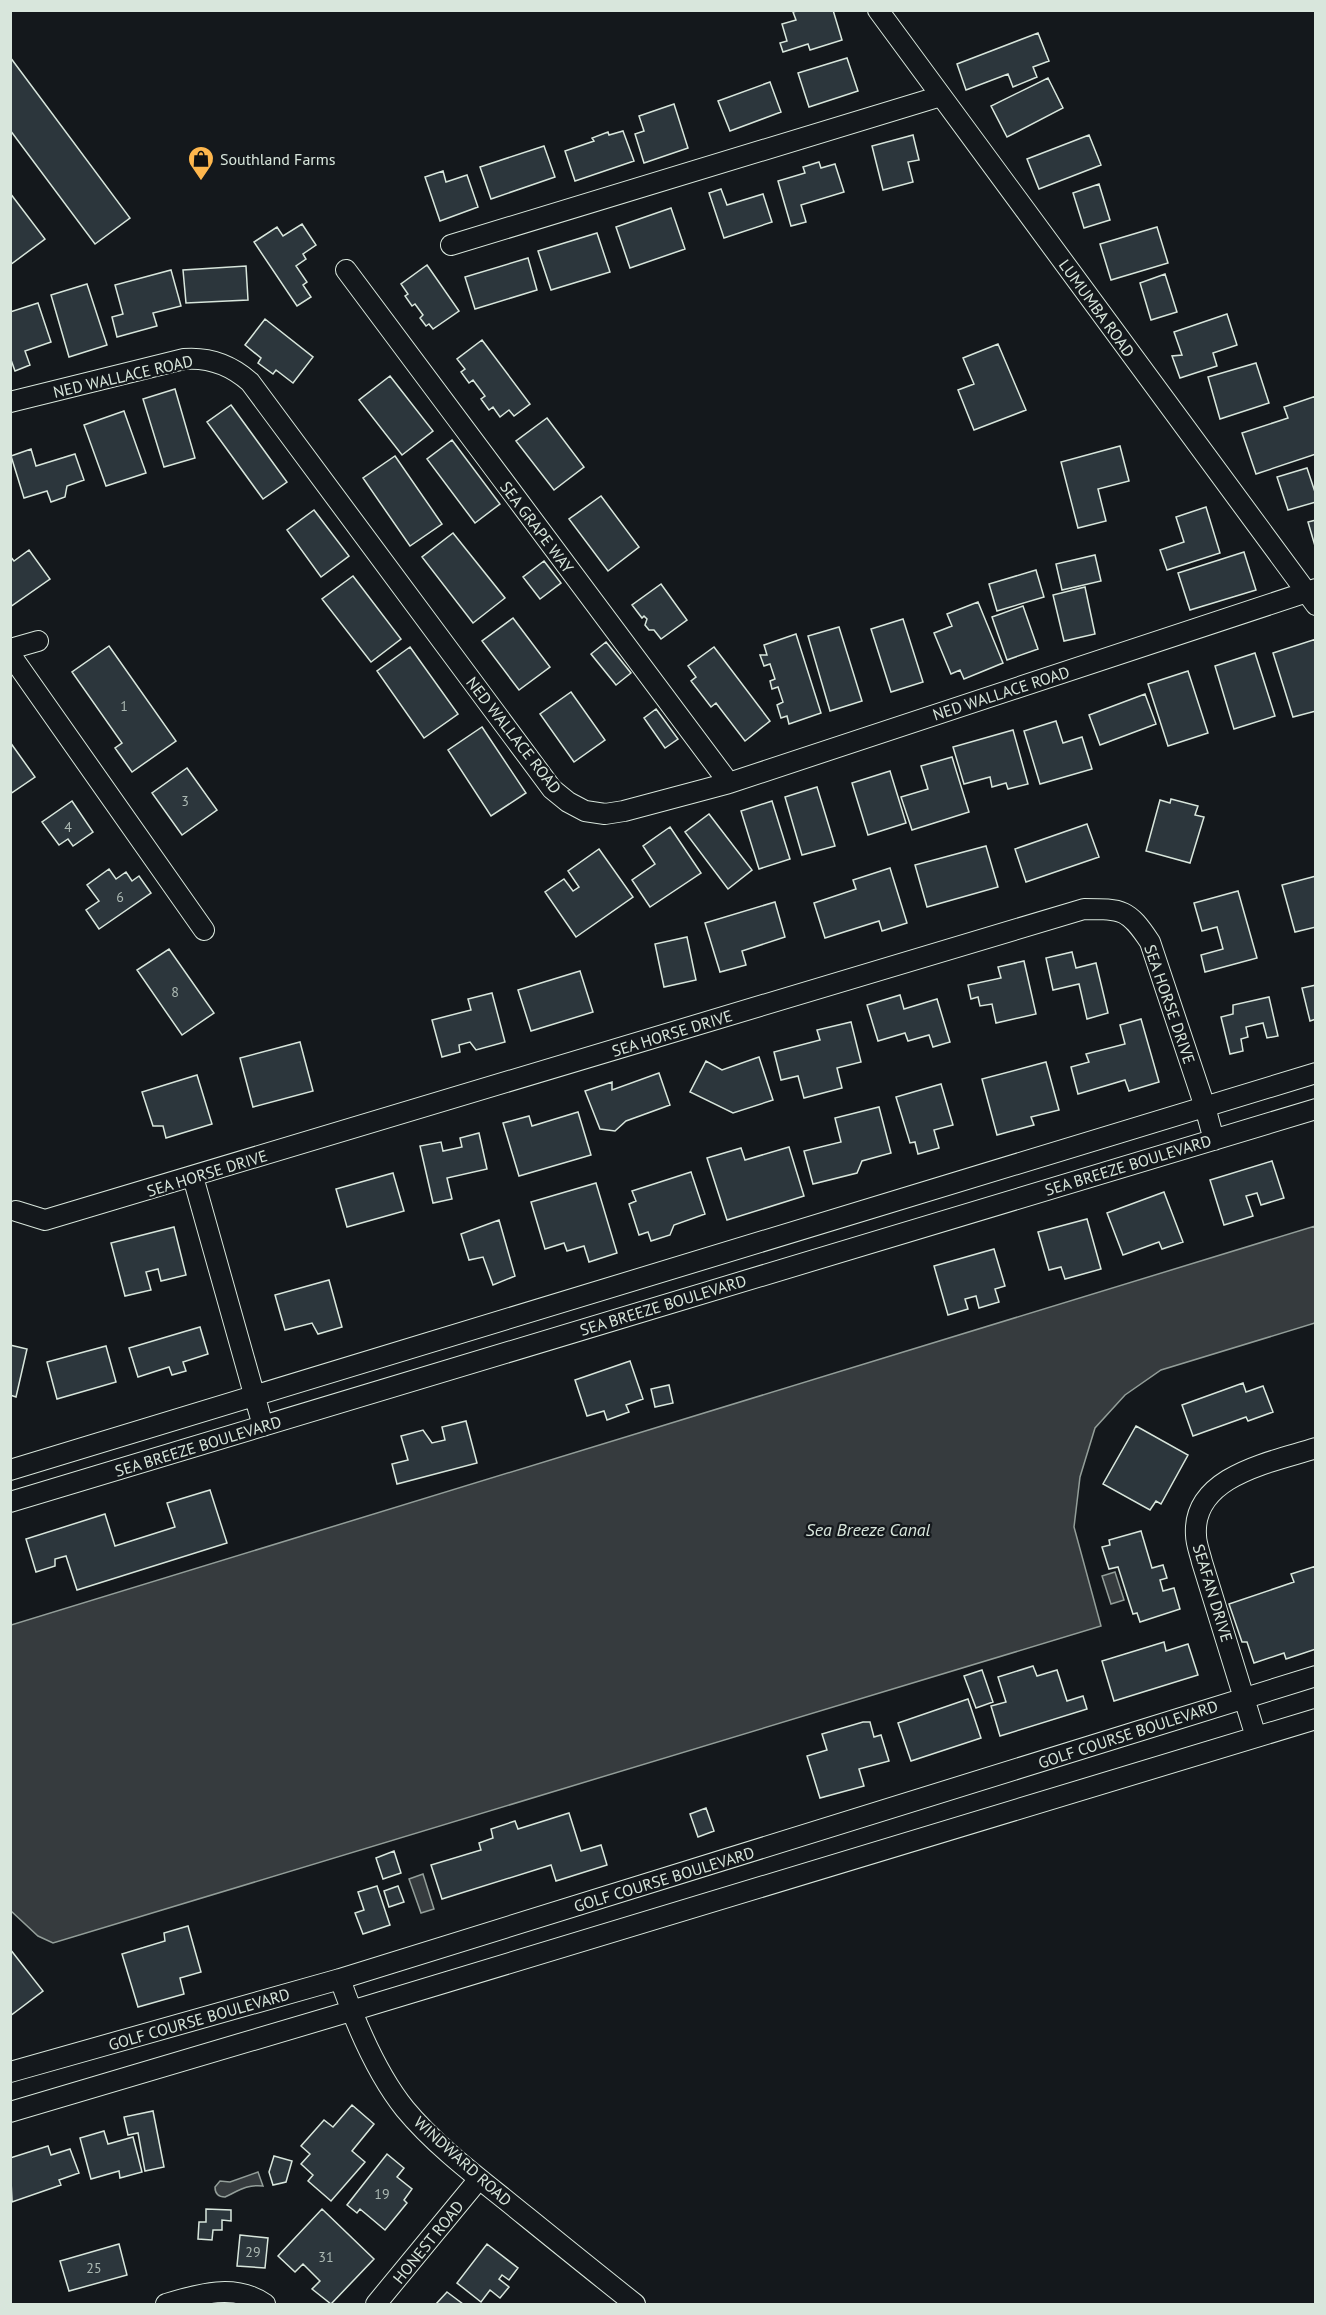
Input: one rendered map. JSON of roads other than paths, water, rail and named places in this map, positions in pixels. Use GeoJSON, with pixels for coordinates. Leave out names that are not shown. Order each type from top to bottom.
{"type":"FeatureCollection","features":[{"type":"Feature","properties":{"kind":"street","name":"LUMUMBA ROAD"},"geometry":{"type":"LineString","coordinates":[[878,10],[1312,595]]}},
{"type":"Feature","properties":{"kind":"street"},"geometry":{"type":"LineString","coordinates":[[451,245],[941,96]]}},
{"type":"Feature","properties":{"kind":"street","name":"SEA GRAPE WAY"},"geometry":{"type":"LineString","coordinates":[[346,270],[729,783]]}},
{"type":"Feature","properties":{"kind":"street","name":"NED WALLACE ROAD"},"geometry":{"type":"LineString","coordinates":[[10,402],[184,359],[208,360],[230,368],[250,382],[552,789],[568,802],[585,811],[605,814],[729,783],[1312,595]]}},
{"type":"Feature","properties":{"kind":"street"},"geometry":{"type":"LineString","coordinates":[[10,649],[38,641]]}},
{"type":"Feature","properties":{"kind":"street"},"geometry":{"type":"LineString","coordinates":[[10,654],[204,930]]}},
{"type":"Feature","properties":{"kind":"street","name":"SEA HORSE DRIVE"},"geometry":{"type":"LineString","coordinates":[[16,1211],[45,1220],[1084,909],[1115,909],[1136,920],[1150,942],[1214,1140]]}},
{"type":"Feature","properties":{"kind":"street","name":"SEA BREEZE BOULEVARD"},"geometry":{"type":"LineString","coordinates":[[13,1466],[254,1396],[1316,1073]]}},
{"type":"Feature","properties":{"kind":"street","name":"SEA BREEZE BOULEVARD"},"geometry":{"type":"LineString","coordinates":[[19,1499],[1316,1109]]}},
{"type":"Feature","properties":{"kind":"street"},"geometry":{"type":"LineString","coordinates":[[192,1177],[263,1426]]}},
{"type":"Feature","properties":{"kind":"street","name":"SEAFAN DRIVE"},"geometry":{"type":"LineString","coordinates":[[1256,1737],[1202,1562],[1196,1534],[1199,1513],[1216,1487],[1242,1471],[1316,1448]]}},
{"type":"Feature","properties":{"kind":"street"},"geometry":{"type":"LineString","coordinates":[[13,1466],[19,1499]]}},
{"type":"Feature","properties":{"kind":"street","name":"GOLF COURSE BOULEVARD"},"geometry":{"type":"LineString","coordinates":[[10,2072],[340,1979],[1316,1676]]}},
{"type":"Feature","properties":{"kind":"street"},"geometry":{"type":"LineString","coordinates":[[10,2112],[1316,1719]]}},
{"type":"Feature","properties":{"kind":"street","name":"WINDWARD ROAD"},"geometry":{"type":"LineString","coordinates":[[340,1979],[351,2011],[384,2077],[405,2109],[436,2141],[479,2179],[634,2304]]}},
{"type":"Feature","properties":{"kind":"street","name":"HONEST ROAD"},"geometry":{"type":"LineString","coordinates":[[376,2304],[479,2179]]}},
{"type":"Feature","properties":{"kind":"street"},"geometry":{"type":"LineString","coordinates":[[166,2304],[216,2292],[236,2293],[256,2298],[265,2304]]}},
{"type":"Feature","properties":{"kind":"water","name":"Sea Breeze Canal"},"geometry":{"type":"Polygon","coordinates":[[[1315,1226],[1315,1323],[1161,1370],[1125,1395],[1095,1428],[1080,1477],[1074,1527],[1101,1626],[53,1943],[38,1936],[11,1911],[11,1625],[1315,1226]]]}},
{"type":"Feature","properties":{"kind":"water"},"geometry":{"type":"Polygon","coordinates":[[[1115,1572],[1124,1600],[1111,1604],[1102,1576],[1115,1572]]]}},
{"type":"Feature","properties":{"kind":"water"},"geometry":{"type":"Polygon","coordinates":[[[423,1874],[434,1909],[421,1913],[409,1879],[423,1874]]]}},
{"type":"Feature","properties":{"kind":"water"},"geometry":{"type":"Polygon","coordinates":[[[258,2172],[263,2186],[247,2187],[225,2197],[216,2193],[215,2187],[220,2181],[230,2182],[258,2172]]]}},
{"type":"Feature","properties":{"kind":"place","name":"Southland Farms"},"geometry":{"type":"Point","coordinates":[201,182]}}]}
